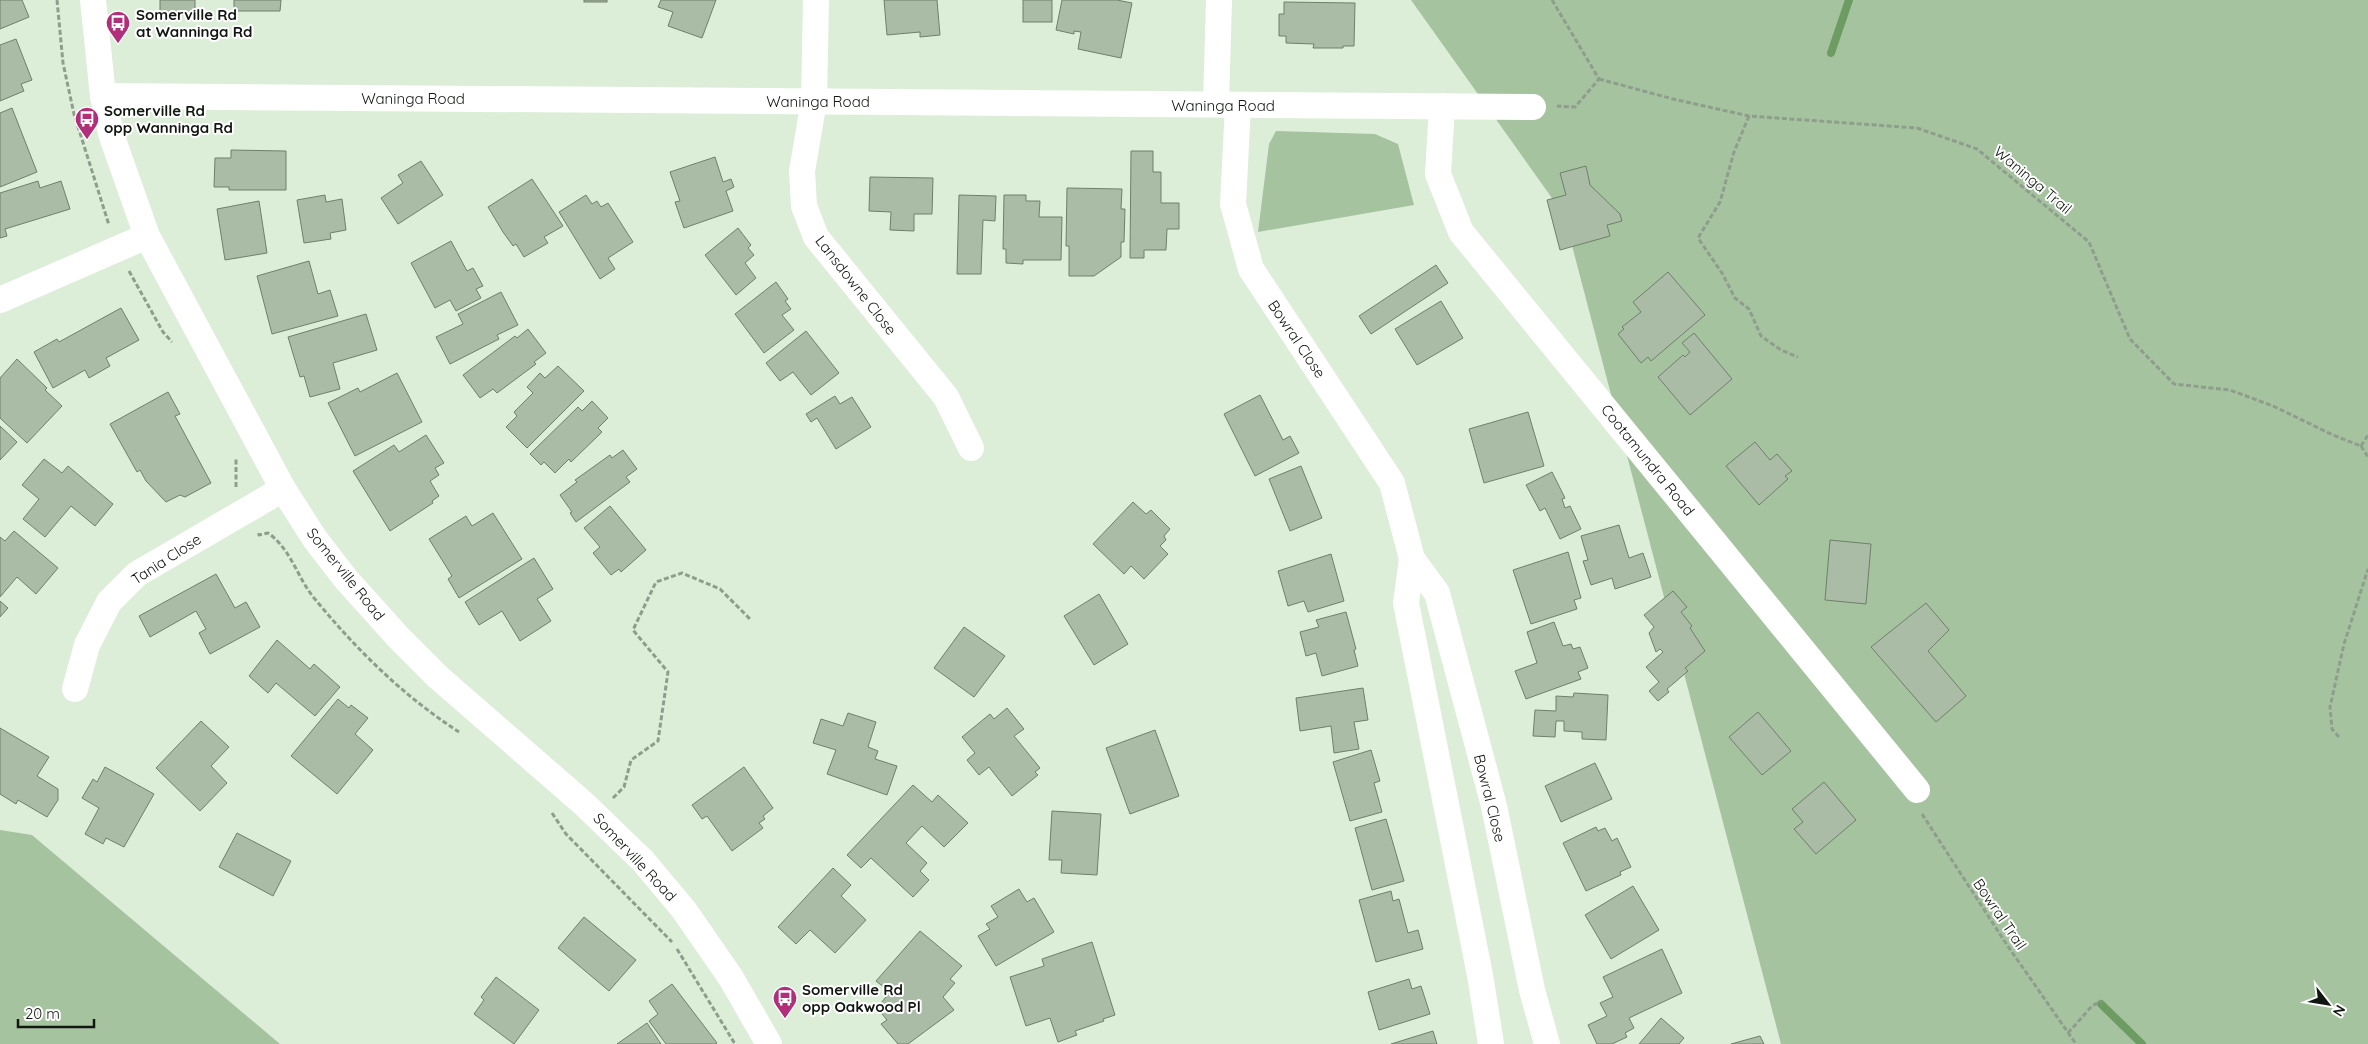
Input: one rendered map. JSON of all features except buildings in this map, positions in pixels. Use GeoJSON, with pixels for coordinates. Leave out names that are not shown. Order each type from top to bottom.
{"type":"FeatureCollection","features":[{"type":"Feature","properties":{"kind":"street","name":"Somerville Road"},"geometry":{"type":"LineString","coordinates":[[93,0],[103,96],[112,134],[146,236],[282,489],[315,539],[345,578],[398,637],[438,677],[596,816],[643,861],[684,910],[731,978],[769,1044]]}},
{"type":"Feature","properties":{"kind":"street","name":"Lansdowne Close"},"geometry":{"type":"LineString","coordinates":[[816,0],[814,101],[802,171],[804,206],[816,237],[946,397],[971,448]]}},
{"type":"Feature","properties":{"kind":"street","name":"Bowral Close"},"geometry":{"type":"LineString","coordinates":[[1219,0],[1233,204],[1250,269],[1392,483],[1412,559],[1437,593],[1494,806],[1532,990],[1547,1044]]}},
{"type":"Feature","properties":{"kind":"street","name":"Waninga Road"},"geometry":{"type":"LineString","coordinates":[[103,96],[1533,106]]}},
{"type":"Feature","properties":{"kind":"street","name":"Cootamundra Road"},"geometry":{"type":"LineString","coordinates":[[1442,106],[1438,174],[1461,232],[1916,790]]}},
{"type":"Feature","properties":{"kind":"street"},"geometry":{"type":"LineString","coordinates":[[0,300],[146,236]]}},
{"type":"Feature","properties":{"kind":"street","name":"Tania Close"},"geometry":{"type":"LineString","coordinates":[[75,689],[87,644],[109,602],[137,574],[282,489]]}},
{"type":"Feature","properties":{"kind":"street","name":"Bowral Close"},"geometry":{"type":"LineString","coordinates":[[1412,559],[1406,603],[1480,976],[1491,1044]]}},
{"type":"Feature","properties":{"kind":"path"},"geometry":{"type":"LineString","coordinates":[[57,0],[63,63],[74,114],[109,227]]}},
{"type":"Feature","properties":{"kind":"path"},"geometry":{"type":"LineString","coordinates":[[1533,106],[1575,107],[1599,79],[1552,0]]}},
{"type":"Feature","properties":{"kind":"path","name":"Waninga Trail"},"geometry":{"type":"LineString","coordinates":[[1599,79],[1673,99],[1749,116],[1917,128],[1977,148],[2088,242],[2130,339],[2174,384],[2230,390],[2274,406],[2333,435],[2361,446]]}},
{"type":"Feature","properties":{"kind":"path"},"geometry":{"type":"LineString","coordinates":[[1749,116],[1734,152],[1720,202],[1698,238],[1722,273],[1735,298],[1748,310],[1761,336],[1798,357]]}},
{"type":"Feature","properties":{"kind":"path"},"geometry":{"type":"LineString","coordinates":[[2368,435],[2361,446],[2368,457]]}},
{"type":"Feature","properties":{"kind":"path"},"geometry":{"type":"LineString","coordinates":[[258,527],[259,535],[268,533],[280,542],[312,596],[364,656],[424,709],[461,734]]}},
{"type":"Feature","properties":{"kind":"path"},"geometry":{"type":"LineString","coordinates":[[2339,737],[2332,729],[2330,707],[2344,644],[2368,569]]}},
{"type":"Feature","properties":{"kind":"path"},"geometry":{"type":"LineString","coordinates":[[596,816],[624,787],[631,760],[658,741],[668,672],[633,630],[656,582],[682,573],[720,589],[751,620]]}},
{"type":"Feature","properties":{"kind":"path","name":"Bowral Trail"},"geometry":{"type":"LineString","coordinates":[[1916,790],[1924,819],[2076,1044]]}},
{"type":"Feature","properties":{"kind":"path"},"geometry":{"type":"LineString","coordinates":[[550,809],[566,834],[672,942],[735,1044]]}},
{"type":"Feature","properties":{"kind":"path"},"geometry":{"type":"LineString","coordinates":[[2068,1034],[2092,1006],[2101,1001]]}},
{"type":"Feature","properties":{"kind":"green space"},"geometry":{"type":"Polygon","coordinates":[[[1411,0],[2368,0],[2368,1044],[1781,1044],[1564,215],[1411,0]]]}},
{"type":"Feature","properties":{"kind":"green space"},"geometry":{"type":"Polygon","coordinates":[[[1276,131],[1375,134],[1398,144],[1414,205],[1258,232],[1269,144],[1276,131]]]}},
{"type":"Feature","properties":{"kind":"green space"},"geometry":{"type":"Polygon","coordinates":[[[0,830],[32,835],[280,1044],[0,1044],[0,830]]]}},
{"type":"Feature","properties":{"kind":"waterway"},"geometry":{"type":"LineString","coordinates":[[1831,53],[1849,0]]}},
{"type":"Feature","properties":{"kind":"waterway"},"geometry":{"type":"LineString","coordinates":[[2101,1004],[2142,1044]]}},
{"type":"Feature","properties":{"kind":"place","name":"Somerville Rd at Wanninga Rd"},"geometry":{"type":"Point","coordinates":[118,44]}},
{"type":"Feature","properties":{"kind":"place","name":"Somerville Rd opp Wanninga Rd"},"geometry":{"type":"Point","coordinates":[87,140]}},
{"type":"Feature","properties":{"kind":"place","name":"Somerville Rd opp Oakwood Pl"},"geometry":{"type":"Point","coordinates":[785,1019]}}]}
